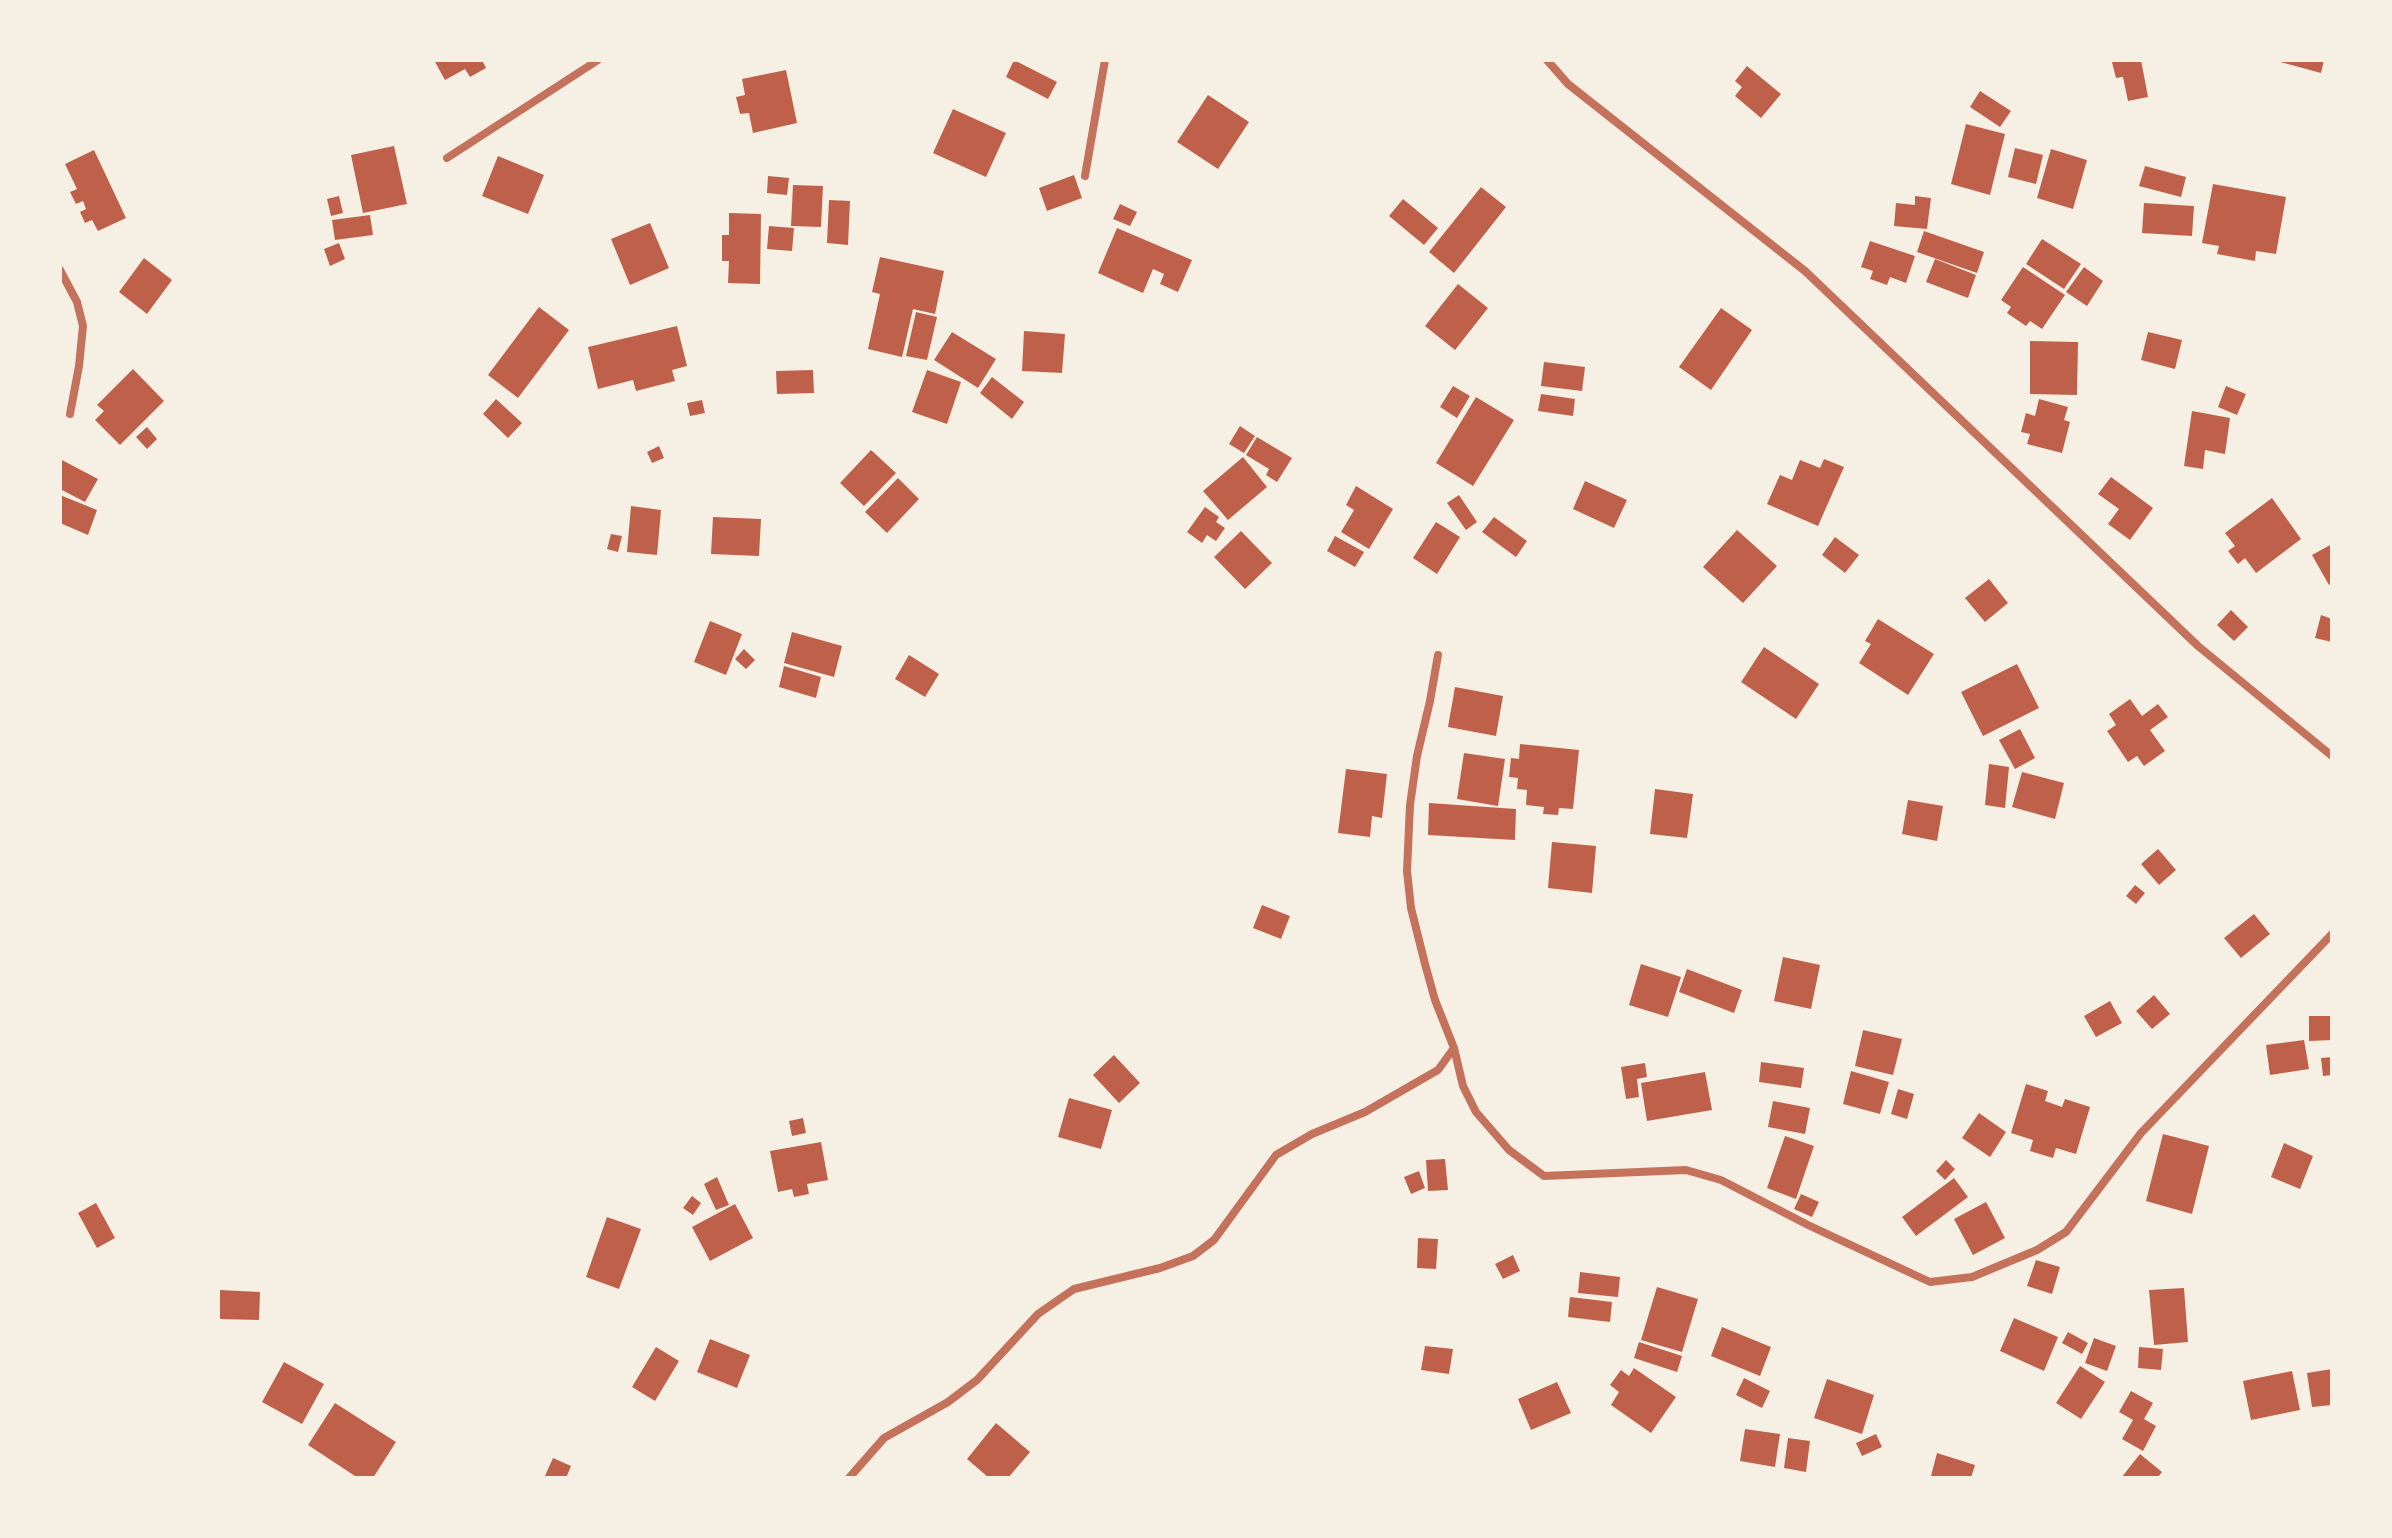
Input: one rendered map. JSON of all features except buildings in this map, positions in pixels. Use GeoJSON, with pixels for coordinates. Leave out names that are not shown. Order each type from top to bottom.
{"type":"FeatureCollection","features":[{"type":"Feature","properties":{"kind":"street"},"geometry":{"type":"LineString","coordinates":[[447,158],[598,60]]}},
{"type":"Feature","properties":{"kind":"street"},"geometry":{"type":"LineString","coordinates":[[1085,176],[1105,60]]}},
{"type":"Feature","properties":{"kind":"street"},"geometry":{"type":"LineString","coordinates":[[1547,60],[1568,84],[1805,271],[2198,646],[2332,756]]}},
{"type":"Feature","properties":{"kind":"street"},"geometry":{"type":"LineString","coordinates":[[60,270],[77,302],[83,326],[70,414]]}},
{"type":"Feature","properties":{"kind":"street"},"geometry":{"type":"LineString","coordinates":[[1438,655],[1413,780],[1407,871],[1411,908],[1435,1000],[1454,1048],[1463,1086],[1476,1112],[1509,1150],[1544,1176],[1686,1170],[1721,1180],[1930,1282],[1972,1277],[2037,1250],[2066,1232],[2141,1133],[2332,934]]}},
{"type":"Feature","properties":{"kind":"street"},"geometry":{"type":"LineString","coordinates":[[849,1478],[884,1438],[948,1402],[977,1380],[1038,1314],[1074,1289],[1160,1268],[1193,1256],[1214,1240],[1276,1155],[1312,1134],[1365,1112],[1438,1070],[1454,1048]]}}]}
